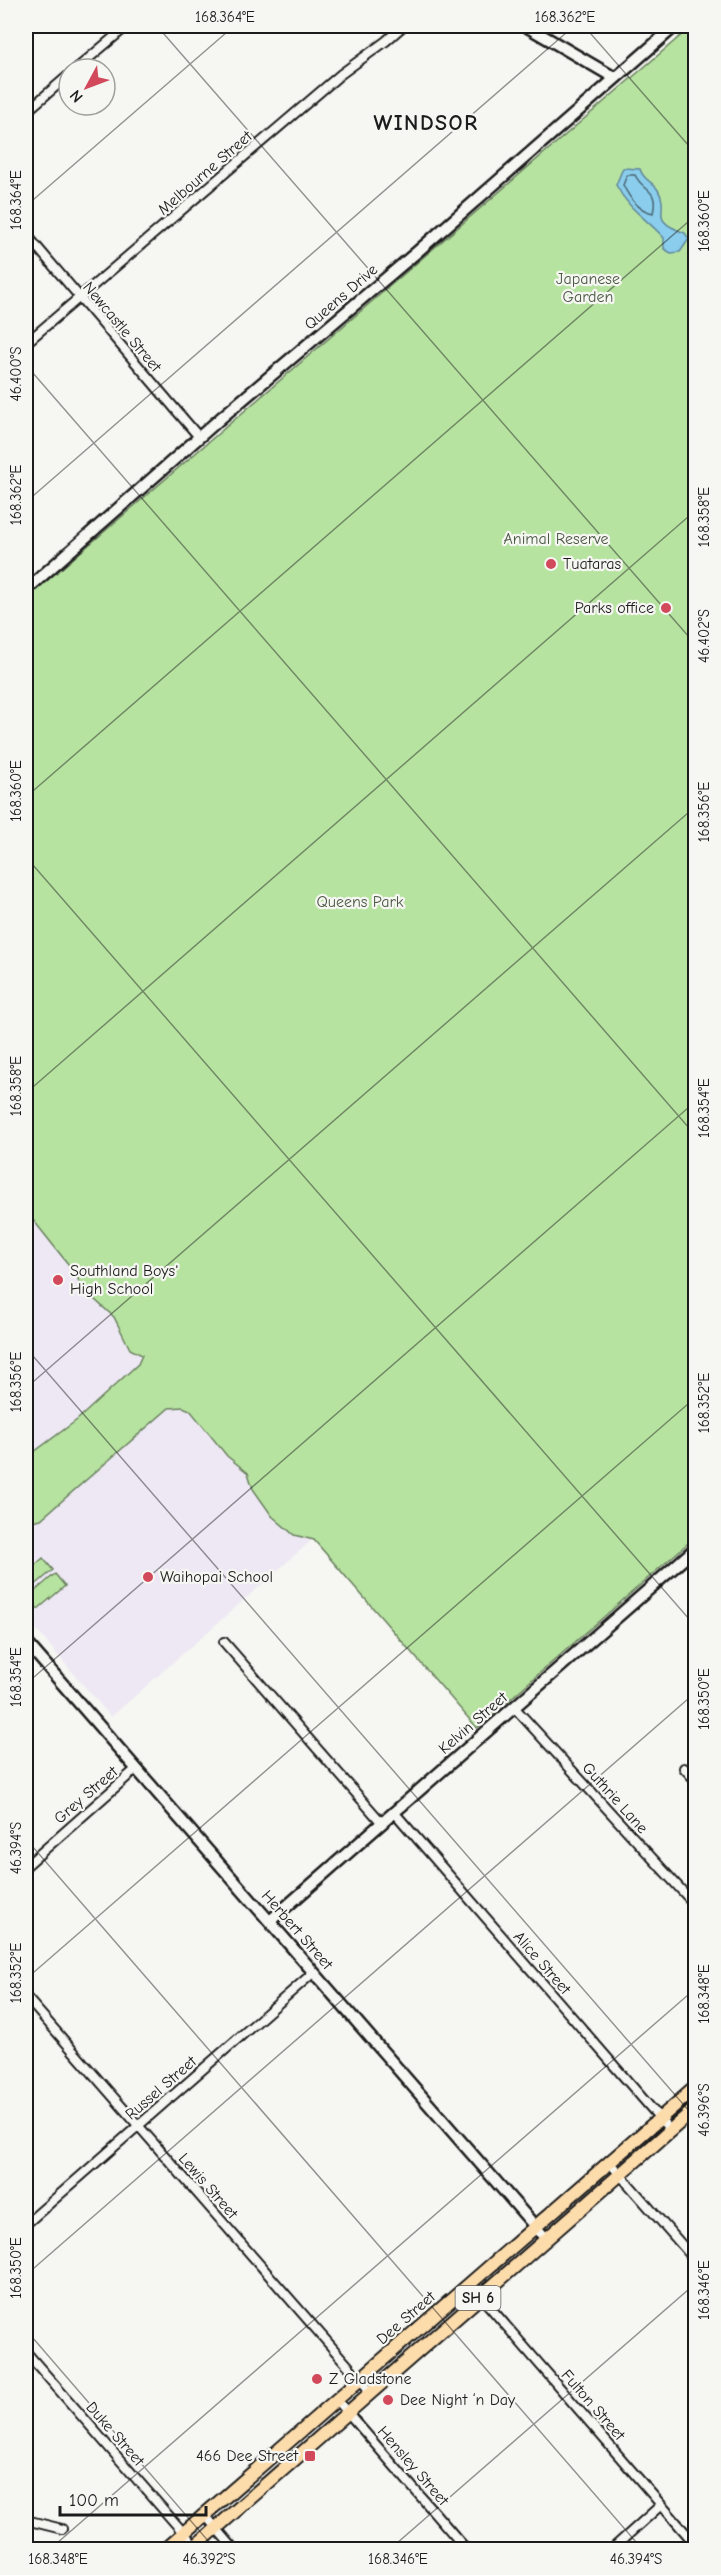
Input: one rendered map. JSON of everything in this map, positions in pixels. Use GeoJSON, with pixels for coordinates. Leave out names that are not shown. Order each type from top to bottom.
{"type":"FeatureCollection","features":[{"type":"Feature","properties":{"kind":"main road"},"geometry":{"type":"LineString","coordinates":[[526,26],[615,78]]}},
{"type":"Feature","properties":{"kind":"main road","name":"Queens Drive"},"geometry":{"type":"LineString","coordinates":[[26,590],[199,437],[417,252],[675,26]]}},
{"type":"Feature","properties":{"kind":"main road","name":"Kelvin Street"},"geometry":{"type":"LineString","coordinates":[[270,1921],[696,1548]]}},
{"type":"Feature","properties":{"kind":"main road","name":"Herbert Street"},"geometry":{"type":"LineString","coordinates":[[26,1642],[546,2239]]}},
{"type":"Feature","properties":{"kind":"main road","name":"Dee Street"},"geometry":{"type":"LineString","coordinates":[[164,2550],[696,2087]]}},
{"type":"Feature","properties":{"kind":"main road","name":"Dee Street"},"geometry":{"type":"LineString","coordinates":[[193,2548],[696,2108]]}},
{"type":"Feature","properties":{"kind":"street"},"geometry":{"type":"LineString","coordinates":[[90,57],[127,26]]}},
{"type":"Feature","properties":{"kind":"street","name":"Melbourne Street"},"geometry":{"type":"LineString","coordinates":[[26,343],[340,74],[403,26]]}},
{"type":"Feature","properties":{"kind":"street"},"geometry":{"type":"LineString","coordinates":[[26,112],[57,85]]}},
{"type":"Feature","properties":{"kind":"street","name":"Newcastle Street"},"geometry":{"type":"LineString","coordinates":[[26,234],[199,437]]}},
{"type":"Feature","properties":{"kind":"street"},"geometry":{"type":"LineString","coordinates":[[224,1642],[382,1822]]}},
{"type":"Feature","properties":{"kind":"street","name":"Guthrie Lane"},"geometry":{"type":"LineString","coordinates":[[514,1707],[696,1906]]}},
{"type":"Feature","properties":{"kind":"street"},"geometry":{"type":"LineString","coordinates":[[684,1768],[696,1781]]}},
{"type":"Feature","properties":{"kind":"street","name":"Grey Street"},"geometry":{"type":"LineString","coordinates":[[26,1866],[136,1769]]}},
{"type":"Feature","properties":{"kind":"street","name":"Alice Street"},"geometry":{"type":"LineString","coordinates":[[394,1812],[670,2130]]}},
{"type":"Feature","properties":{"kind":"street","name":"Russel Street"},"geometry":{"type":"LineString","coordinates":[[26,2224],[314,1972]]}},
{"type":"Feature","properties":{"kind":"street","name":"Lewis Street"},"geometry":{"type":"LineString","coordinates":[[26,1997],[370,2392]]}},
{"type":"Feature","properties":{"kind":"street"},"geometry":{"type":"LineString","coordinates":[[609,2162],[696,2261]]}},
{"type":"Feature","properties":{"kind":"street","name":"Fulton Street"},"geometry":{"type":"LineString","coordinates":[[470,2284],[696,2545]]}},
{"type":"Feature","properties":{"kind":"street","name":"Duke Street"},"geometry":{"type":"LineString","coordinates":[[26,2352],[184,2534],[193,2548]]}},
{"type":"Feature","properties":{"kind":"street","name":"Hensley Street"},"geometry":{"type":"LineString","coordinates":[[337,2400],[467,2550]]}},
{"type":"Feature","properties":{"kind":"street"},"geometry":{"type":"LineString","coordinates":[[611,2550],[662,2505]]}},
{"type":"Feature","properties":{"kind":"street"},"geometry":{"type":"LineString","coordinates":[[205,2515],[235,2550]]}},
{"type":"Feature","properties":{"kind":"street"},"geometry":{"type":"LineString","coordinates":[[26,2520],[62,2529]]}},
{"type":"Feature","properties":{"kind":"shaded area","name":"Southland Boys' High School"},"geometry":{"type":"Polygon","coordinates":[[[26,1204],[156,1357],[26,1470],[26,1204]]]}},
{"type":"Feature","properties":{"kind":"shaded area","name":"Waihopai School"},"geometry":{"type":"Polygon","coordinates":[[[185,1390],[313,1539],[111,1717],[26,1618],[26,1527],[185,1390]]]}},
{"type":"Feature","properties":{"kind":"green space","name":"Queens Park"},"geometry":{"type":"Polygon","coordinates":[[[692,26],[695,26],[695,1537],[477,1728],[314,1540],[294,1535],[272,1516],[253,1489],[248,1473],[227,1456],[190,1410],[183,1407],[169,1408],[41,1519],[32,1521],[26,1527],[26,1458],[77,1420],[138,1364],[142,1355],[130,1349],[114,1317],[85,1291],[72,1269],[26,1211],[26,599],[692,26]]]}},
{"type":"Feature","properties":{"kind":"green space"},"geometry":{"type":"Polygon","coordinates":[[[43,1558],[53,1570],[26,1593],[26,1573],[43,1558]]]}},
{"type":"Feature","properties":{"kind":"green space"},"geometry":{"type":"Polygon","coordinates":[[[55,1574],[65,1586],[38,1609],[28,1597],[55,1574]]]}},
{"type":"Feature","properties":{"kind":"water"},"geometry":{"type":"Polygon","coordinates":[[[623,168],[640,169],[643,176],[658,190],[663,219],[673,228],[685,233],[689,239],[680,252],[671,253],[664,249],[664,238],[621,194],[616,185],[623,168]]]}},
{"type":"Feature","properties":{"kind":"place","name":"Tuataras"},"geometry":{"type":"Point","coordinates":[551,564]}},
{"type":"Feature","properties":{"kind":"place","name":"Parks office"},"geometry":{"type":"Point","coordinates":[666,608]}},
{"type":"Feature","properties":{"kind":"place","name":"Southland Boys' High School"},"geometry":{"type":"Point","coordinates":[58,1280]}},
{"type":"Feature","properties":{"kind":"place","name":"Waihopai School"},"geometry":{"type":"Point","coordinates":[148,1577]}},
{"type":"Feature","properties":{"kind":"place","name":"Z Gladstone"},"geometry":{"type":"Point","coordinates":[317,2379]}},
{"type":"Feature","properties":{"kind":"place","name":"Dee Night ‘n Day"},"geometry":{"type":"Point","coordinates":[388,2400]}},
{"type":"Feature","properties":{"kind":"place","name":"466 Dee Street"},"geometry":{"type":"Point","coordinates":[310,2456]}},
{"type":"Feature","properties":{"kind":"district","name":"WINDSOR"},"geometry":{"type":"Point","coordinates":[426,123]}},
{"type":"Feature","properties":{"kind":"park label","name":"Japanese Garden"},"geometry":{"type":"Point","coordinates":[588,288]}},
{"type":"Feature","properties":{"kind":"park label","name":"Animal Reserve"},"geometry":{"type":"Point","coordinates":[556,539]}}]}
